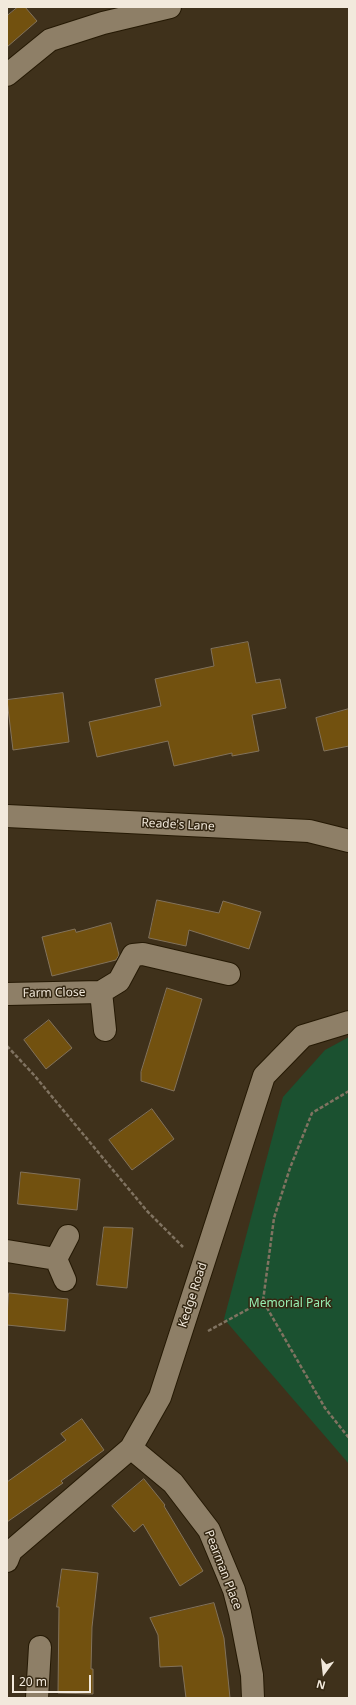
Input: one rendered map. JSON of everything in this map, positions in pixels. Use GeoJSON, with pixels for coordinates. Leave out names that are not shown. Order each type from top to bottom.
{"type":"FeatureCollection","features":[{"type":"Feature","properties":{"kind":"street"},"geometry":{"type":"LineString","coordinates":[[7,75],[50,40],[103,23],[170,7]]}},
{"type":"Feature","properties":{"kind":"street","name":"Reade's Lane"},"geometry":{"type":"LineString","coordinates":[[7,816],[309,831],[349,840]]}},
{"type":"Feature","properties":{"kind":"street"},"geometry":{"type":"LineString","coordinates":[[110,986],[133,955],[143,954],[229,974]]}},
{"type":"Feature","properties":{"kind":"street","name":"Farm Close"},"geometry":{"type":"LineString","coordinates":[[7,994],[110,986],[105,1030]]}},
{"type":"Feature","properties":{"kind":"street","name":"Kedge Road"},"geometry":{"type":"LineString","coordinates":[[7,1561],[11,1550],[131,1448],[160,1396],[264,1076],[303,1036],[349,1022]]}},
{"type":"Feature","properties":{"kind":"street"},"geometry":{"type":"LineString","coordinates":[[56,1259],[68,1236]]}},
{"type":"Feature","properties":{"kind":"street"},"geometry":{"type":"LineString","coordinates":[[7,1251],[56,1259]]}},
{"type":"Feature","properties":{"kind":"street"},"geometry":{"type":"LineString","coordinates":[[56,1259],[65,1280]]}},
{"type":"Feature","properties":{"kind":"street","name":"Pearman Place"},"geometry":{"type":"LineString","coordinates":[[131,1448],[173,1483],[209,1530],[234,1590],[252,1675],[253,1698]]}},
{"type":"Feature","properties":{"kind":"street"},"geometry":{"type":"LineString","coordinates":[[37,1698],[40,1647]]}},
{"type":"Feature","properties":{"kind":"path"},"geometry":{"type":"LineString","coordinates":[[7,1046],[34,1075],[147,1211],[202,1267]]}},
{"type":"Feature","properties":{"kind":"path"},"geometry":{"type":"LineString","coordinates":[[349,1091],[312,1114],[309,1120],[290,1168],[274,1218],[263,1301],[325,1408],[349,1438]]}},
{"type":"Feature","properties":{"kind":"path"},"geometry":{"type":"LineString","coordinates":[[179,1338],[188,1342],[263,1301]]}},
{"type":"Feature","properties":{"kind":"green space","name":"Memorial Park"},"geometry":{"type":"Polygon","coordinates":[[[349,1037],[349,1464],[224,1319],[283,1097],[325,1050],[349,1037]]]}},
{"type":"Feature","properties":{"kind":"building"},"geometry":{"type":"Polygon","coordinates":[[[18,7],[25,7],[37,21],[7,47],[7,16],[18,7]]]}},
{"type":"Feature","properties":{"kind":"building"},"geometry":{"type":"Polygon","coordinates":[[[248,642],[256,683],[280,679],[286,708],[252,715],[259,751],[232,756],[232,753],[174,766],[168,741],[97,757],[89,722],[161,706],[155,679],[214,666],[211,649],[248,642]]]}},
{"type":"Feature","properties":{"kind":"building"},"geometry":{"type":"Polygon","coordinates":[[[63,693],[69,742],[13,750],[7,700],[63,693]]]}},
{"type":"Feature","properties":{"kind":"building"},"geometry":{"type":"Polygon","coordinates":[[[349,709],[349,746],[324,751],[316,718],[349,709]]]}},
{"type":"Feature","properties":{"kind":"building"},"geometry":{"type":"Polygon","coordinates":[[[157,900],[219,913],[223,901],[261,912],[249,949],[189,930],[186,946],[149,938],[157,900]]]}},
{"type":"Feature","properties":{"kind":"building"},"geometry":{"type":"Polygon","coordinates":[[[111,923],[119,955],[116,960],[52,976],[42,937],[75,929],[76,932],[111,923]]]}},
{"type":"Feature","properties":{"kind":"building"},"geometry":{"type":"Polygon","coordinates":[[[167,988],[202,999],[174,1091],[141,1081],[141,1072],[167,988]]]}},
{"type":"Feature","properties":{"kind":"building"},"geometry":{"type":"Polygon","coordinates":[[[49,1020],[72,1048],[46,1069],[24,1040],[49,1020]]]}},
{"type":"Feature","properties":{"kind":"building"},"geometry":{"type":"Polygon","coordinates":[[[152,1109],[174,1139],[132,1170],[109,1140],[152,1109]]]}},
{"type":"Feature","properties":{"kind":"building"},"geometry":{"type":"Polygon","coordinates":[[[21,1172],[80,1179],[77,1210],[18,1204],[21,1172]]]}},
{"type":"Feature","properties":{"kind":"building"},"geometry":{"type":"Polygon","coordinates":[[[104,1227],[133,1228],[127,1288],[97,1285],[104,1227]]]}},
{"type":"Feature","properties":{"kind":"building"},"geometry":{"type":"Polygon","coordinates":[[[9,1293],[68,1299],[65,1331],[7,1325],[9,1293]]]}},
{"type":"Feature","properties":{"kind":"building"},"geometry":{"type":"Polygon","coordinates":[[[82,1419],[104,1450],[61,1481],[63,1483],[7,1522],[7,1482],[66,1440],[61,1434],[82,1419]]]}},
{"type":"Feature","properties":{"kind":"building"},"geometry":{"type":"Polygon","coordinates":[[[144,1479],[165,1505],[164,1506],[203,1571],[180,1586],[143,1524],[134,1532],[112,1506],[144,1479]]]}},
{"type":"Feature","properties":{"kind":"building"},"geometry":{"type":"Polygon","coordinates":[[[62,1569],[98,1573],[92,1627],[91,1669],[93,1669],[93,1694],[58,1693],[59,1607],[57,1607],[62,1569]]]}},
{"type":"Feature","properties":{"kind":"building"},"geometry":{"type":"Polygon","coordinates":[[[214,1603],[224,1638],[230,1698],[186,1698],[182,1666],[160,1667],[158,1635],[150,1618],[214,1603]]]}}]}
